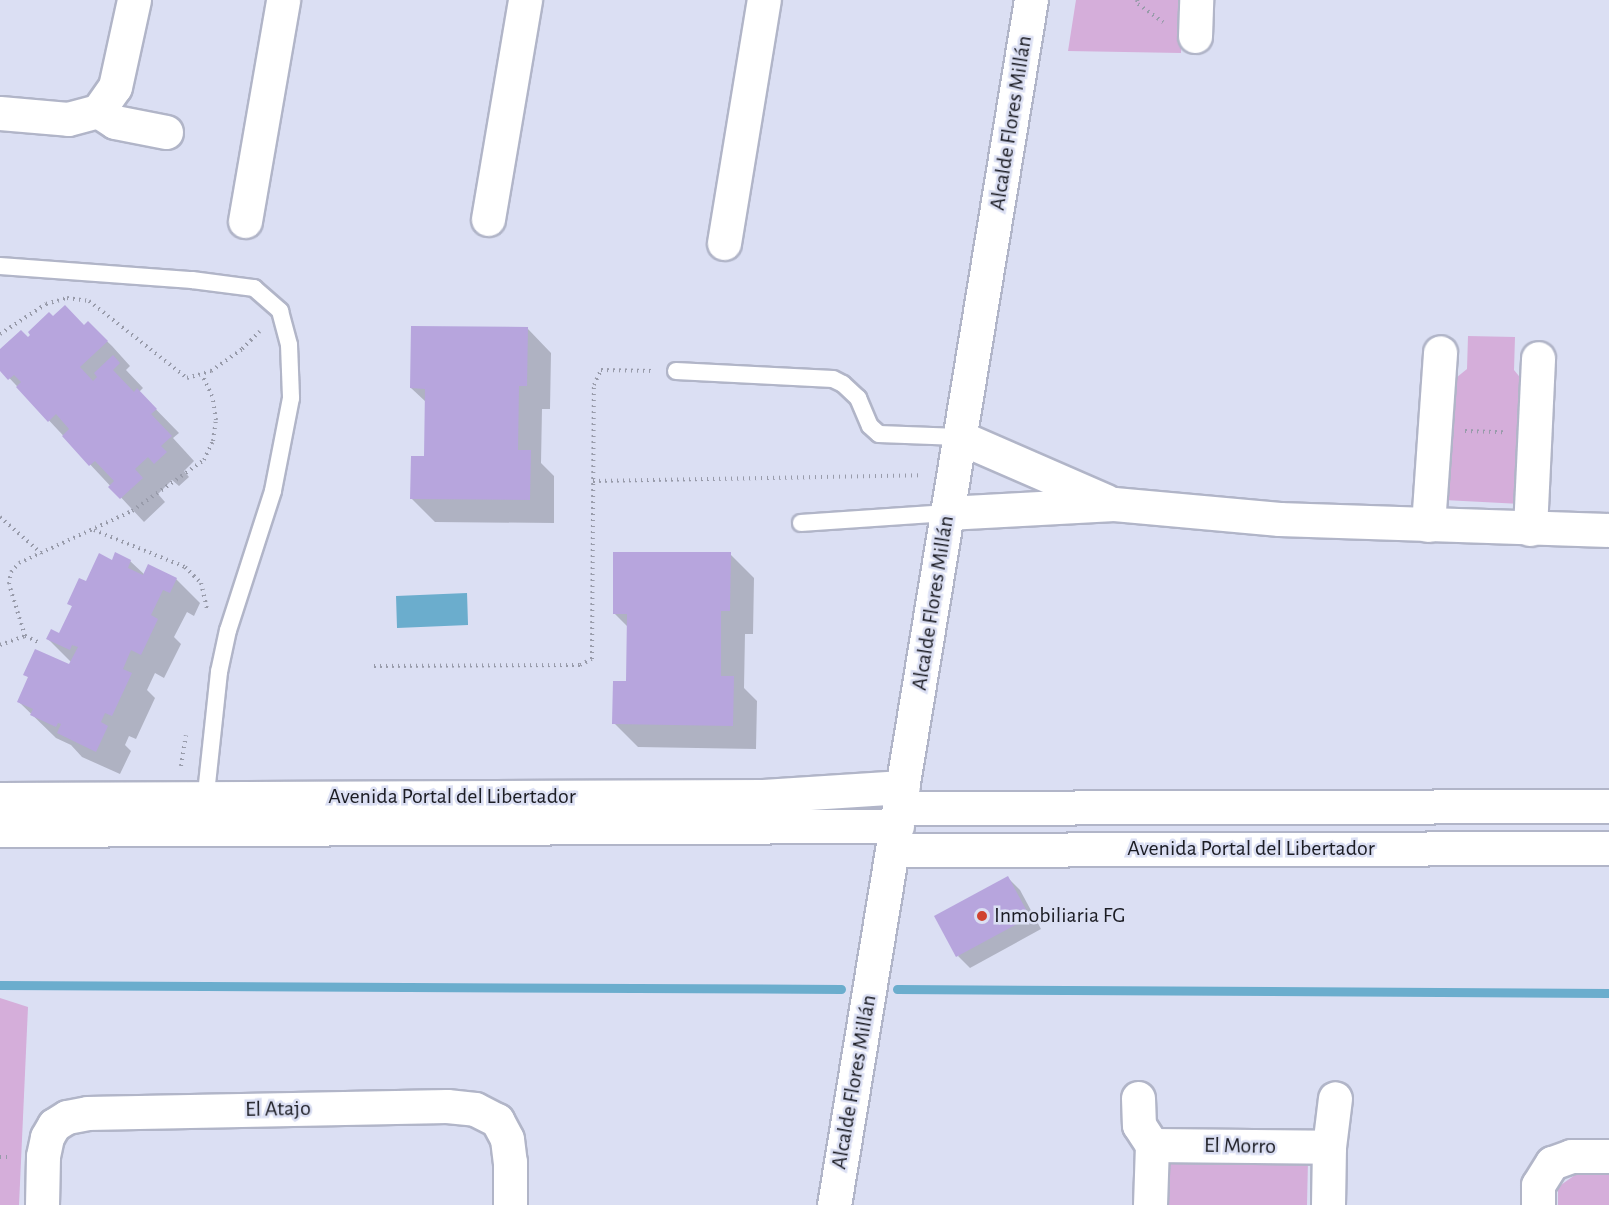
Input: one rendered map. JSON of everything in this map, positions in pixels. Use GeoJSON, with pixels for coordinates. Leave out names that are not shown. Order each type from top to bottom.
{"type":"FeatureCollection","features":[{"type":"Feature","properties":{"kind":"street"},"geometry":{"type":"LineString","coordinates":[[0,113],[68,119],[98,111],[115,87],[134,0]]}},
{"type":"Feature","properties":{"kind":"street"},"geometry":{"type":"LineString","coordinates":[[245,221],[283,0]]}},
{"type":"Feature","properties":{"kind":"street"},"geometry":{"type":"LineString","coordinates":[[488,219],[525,0]]}},
{"type":"Feature","properties":{"kind":"street"},"geometry":{"type":"LineString","coordinates":[[724,243],[765,0]]}},
{"type":"Feature","properties":{"kind":"street","name":"Alcalde Flores Millán"},"geometry":{"type":"LineString","coordinates":[[834,1205],[1031,0]]}},
{"type":"Feature","properties":{"kind":"street"},"geometry":{"type":"LineString","coordinates":[[1195,36],[1196,0]]}},
{"type":"Feature","properties":{"kind":"street"},"geometry":{"type":"LineString","coordinates":[[98,111],[115,122],[166,132]]}},
{"type":"Feature","properties":{"kind":"street"},"geometry":{"type":"LineString","coordinates":[[1428,525],[1440,352]]}},
{"type":"Feature","properties":{"kind":"street"},"geometry":{"type":"LineString","coordinates":[[1530,529],[1538,358]]}},
{"type":"Feature","properties":{"kind":"street"},"geometry":{"type":"LineString","coordinates":[[959,437],[1113,504]]}},
{"type":"Feature","properties":{"kind":"street"},"geometry":{"type":"LineString","coordinates":[[947,513],[1113,504],[1279,519],[1609,530]]}},
{"type":"Feature","properties":{"kind":"street","name":"Avenida Portal del Libertador"},"geometry":{"type":"LineString","coordinates":[[0,799],[195,808],[898,818],[1609,848]]}},
{"type":"Feature","properties":{"kind":"street","name":"Avenida Portal del Libertador"},"geometry":{"type":"LineString","coordinates":[[898,818],[1609,806]]}},
{"type":"Feature","properties":{"kind":"street","name":"Avenida Portal del Libertador"},"geometry":{"type":"LineString","coordinates":[[0,830],[195,808]]}},
{"type":"Feature","properties":{"kind":"street"},"geometry":{"type":"LineString","coordinates":[[1138,1098],[1139,1125],[1152,1145],[1150,1205]]}},
{"type":"Feature","properties":{"kind":"street"},"geometry":{"type":"LineString","coordinates":[[1328,1205],[1329,1147],[1335,1098]]}},
{"type":"Feature","properties":{"kind":"street","name":"El Atajo"},"geometry":{"type":"LineString","coordinates":[[42,1205],[43,1156],[47,1137],[54,1125],[67,1117],[87,1113],[447,1106],[475,1109],[497,1120],[507,1139],[510,1162],[510,1205]]}},
{"type":"Feature","properties":{"kind":"street","name":"El Morro"},"geometry":{"type":"LineString","coordinates":[[1152,1145],[1329,1147]]}},
{"type":"Feature","properties":{"kind":"street"},"geometry":{"type":"LineString","coordinates":[[1538,1205],[1538,1185],[1552,1163],[1571,1156],[1609,1156]]}},
{"type":"Feature","properties":{"kind":"lane"},"geometry":{"type":"LineString","coordinates":[[0,266],[192,280],[254,288],[280,311],[289,345],[291,398],[273,491],[226,640],[195,808]]}},
{"type":"Feature","properties":{"kind":"lane"},"geometry":{"type":"LineString","coordinates":[[676,371],[833,379],[843,384],[858,398],[870,426],[879,434],[959,437]]}},
{"type":"Feature","properties":{"kind":"lane"},"geometry":{"type":"LineString","coordinates":[[801,523],[947,513]]}},
{"type":"Feature","properties":{"kind":"path"},"geometry":{"type":"LineString","coordinates":[[0,334],[46,304],[67,298],[89,301],[187,378],[202,375],[242,349],[280,311]]}},
{"type":"Feature","properties":{"kind":"path"},"geometry":{"type":"LineString","coordinates":[[374,666],[580,665],[592,658],[594,385],[601,369],[676,371]]}},
{"type":"Feature","properties":{"kind":"path"},"geometry":{"type":"LineString","coordinates":[[25,636],[9,584],[11,572],[19,562],[132,511],[204,460],[213,441],[216,420],[212,396],[202,375]]}},
{"type":"Feature","properties":{"kind":"path"},"geometry":{"type":"LineString","coordinates":[[1435,430],[1535,432]]}},
{"type":"Feature","properties":{"kind":"path"},"geometry":{"type":"LineString","coordinates":[[593,481],[953,475]]}},
{"type":"Feature","properties":{"kind":"path"},"geometry":{"type":"LineString","coordinates":[[0,517],[41,553]]}},
{"type":"Feature","properties":{"kind":"path"},"geometry":{"type":"LineString","coordinates":[[94,530],[185,567],[201,583],[208,604],[207,615]]}},
{"type":"Feature","properties":{"kind":"path"},"geometry":{"type":"LineString","coordinates":[[0,645],[25,636],[40,643]]}},
{"type":"Feature","properties":{"kind":"path"},"geometry":{"type":"LineString","coordinates":[[186,733],[195,808]]}},
{"type":"Feature","properties":{"kind":"shaded area"},"geometry":{"type":"Polygon","coordinates":[[[1076,0],[1183,0],[1181,53],[1068,51],[1076,0]]]}},
{"type":"Feature","properties":{"kind":"shaded area"},"geometry":{"type":"Polygon","coordinates":[[[1468,336],[1515,337],[1514,370],[1527,386],[1521,504],[1444,500],[1451,382],[1467,369],[1468,336]]]}},
{"type":"Feature","properties":{"kind":"shaded area"},"geometry":{"type":"Polygon","coordinates":[[[0,998],[28,1007],[19,1205],[0,1205],[0,998]]]}},
{"type":"Feature","properties":{"kind":"shaded area"},"geometry":{"type":"Polygon","coordinates":[[[1168,1158],[1308,1160],[1307,1205],[1167,1205],[1168,1158]]]}},
{"type":"Feature","properties":{"kind":"shaded area"},"geometry":{"type":"Polygon","coordinates":[[[1575,1175],[1609,1175],[1609,1205],[1558,1205],[1558,1187],[1575,1175]]]}},
{"type":"Feature","properties":{"kind":"water"},"geometry":{"type":"Polygon","coordinates":[[[467,593],[468,625],[397,628],[396,596],[467,593]]]}},
{"type":"Feature","properties":{"kind":"building"},"geometry":{"type":"Polygon","coordinates":[[[65,305],[84,325],[88,321],[108,341],[80,367],[93,381],[97,377],[94,373],[113,355],[120,363],[113,370],[134,392],[137,388],[157,409],[151,414],[172,436],[161,446],[167,452],[154,464],[148,457],[135,469],[143,478],[120,499],[108,487],[114,481],[95,461],[89,466],[62,436],[69,429],[56,414],[48,422],[16,387],[21,382],[14,375],[8,380],[0,371],[0,349],[21,330],[28,337],[30,335],[28,332],[49,312],[53,316],[65,305]]]}},
{"type":"Feature","properties":{"kind":"building"},"geometry":{"type":"Polygon","coordinates":[[[411,326],[528,327],[527,386],[519,386],[518,450],[531,450],[530,500],[410,499],[411,456],[424,456],[425,389],[410,388],[411,326]]]}},
{"type":"Feature","properties":{"kind":"building"},"geometry":{"type":"Polygon","coordinates":[[[115,552],[131,560],[128,568],[143,575],[148,564],[177,578],[170,593],[163,590],[151,615],[158,619],[141,655],[131,650],[123,669],[132,673],[112,716],[105,713],[101,722],[108,726],[96,752],[57,733],[61,724],[58,723],[56,727],[30,715],[33,709],[17,702],[28,677],[23,675],[35,649],[69,664],[78,647],[72,645],[70,650],[46,639],[51,629],[59,633],[72,606],[67,604],[79,578],[86,581],[99,553],[112,560],[115,552]]]}},
{"type":"Feature","properties":{"kind":"building"},"geometry":{"type":"Polygon","coordinates":[[[613,552],[731,552],[730,611],[721,611],[721,676],[734,676],[733,726],[612,724],[613,681],[626,681],[627,614],[613,614],[613,552]]]}},
{"type":"Feature","properties":{"kind":"building","name":"Inmobiliaria FG"},"geometry":{"type":"Polygon","coordinates":[[[1008,876],[1030,917],[956,957],[934,916],[1008,876]]]}},
{"type":"Feature","properties":{"kind":"waterway"},"geometry":{"type":"LineString","coordinates":[[0,985],[841,989]]}},
{"type":"Feature","properties":{"kind":"waterway"},"geometry":{"type":"LineString","coordinates":[[897,989],[1609,993]]}},
{"type":"Feature","properties":{"kind":"place","name":"Inmobiliaria FG"},"geometry":{"type":"Point","coordinates":[982,916]}}]}
